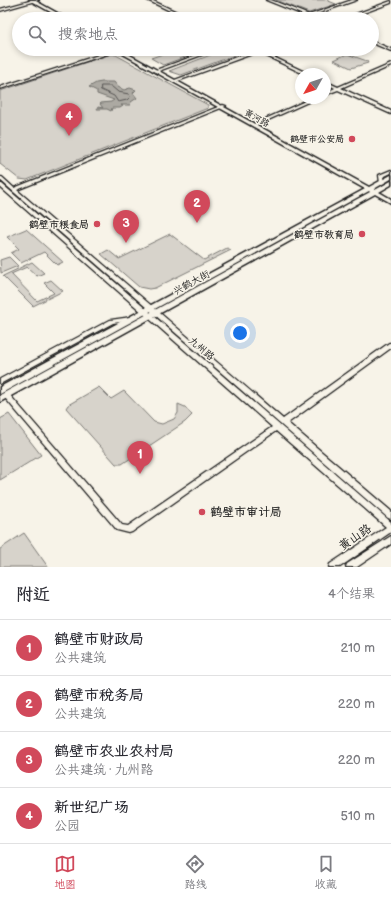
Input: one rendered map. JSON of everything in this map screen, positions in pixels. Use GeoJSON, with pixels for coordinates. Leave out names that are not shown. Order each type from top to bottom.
{"type":"FeatureCollection","features":[{"type":"Feature","properties":{"kind":"main road"},"geometry":{"type":"LineString","coordinates":[[31,1],[49,12]]}},
{"type":"Feature","properties":{"kind":"main road"},"geometry":{"type":"LineString","coordinates":[[31,1],[52,12]]}},
{"type":"Feature","properties":{"kind":"main road","name":"黄河路"},"geometry":{"type":"LineString","coordinates":[[131,56],[373,190],[391,198]]}},
{"type":"Feature","properties":{"kind":"main road","name":"黄河路"},"geometry":{"type":"LineString","coordinates":[[222,106],[391,201]]}},
{"type":"Feature","properties":{"kind":"main road","name":"兴鹤大街"},"geometry":{"type":"LineString","coordinates":[[373,190],[391,176]]}},
{"type":"Feature","properties":{"kind":"main road","name":"兴鹤大街"},"geometry":{"type":"LineString","coordinates":[[3,398],[150,313],[373,190],[391,183]]}},
{"type":"Feature","properties":{"kind":"main road","name":"兴鹤大街"},"geometry":{"type":"LineString","coordinates":[[0,391],[133,318],[150,313]]}},
{"type":"Feature","properties":{"kind":"street"},"geometry":{"type":"LineString","coordinates":[[149,0],[175,12]]}},
{"type":"Feature","properties":{"kind":"street"},"geometry":{"type":"LineString","coordinates":[[268,0],[298,12]]}},
{"type":"Feature","properties":{"kind":"street"},"geometry":{"type":"LineString","coordinates":[[320,12],[355,0]]}},
{"type":"Feature","properties":{"kind":"street"},"geometry":{"type":"LineString","coordinates":[[0,9],[31,1]]}},
{"type":"Feature","properties":{"kind":"street"},"geometry":{"type":"LineString","coordinates":[[363,12],[391,2]]}},
{"type":"Feature","properties":{"kind":"street"},"geometry":{"type":"LineString","coordinates":[[379,45],[391,50]]}},
{"type":"Feature","properties":{"kind":"street"},"geometry":{"type":"LineString","coordinates":[[0,87],[96,56]]}},
{"type":"Feature","properties":{"kind":"street"},"geometry":{"type":"LineString","coordinates":[[156,70],[196,56]]}},
{"type":"Feature","properties":{"kind":"street"},"geometry":{"type":"LineString","coordinates":[[176,81],[241,56]]}},
{"type":"Feature","properties":{"kind":"street"},"geometry":{"type":"LineString","coordinates":[[269,56],[295,68]]}},
{"type":"Feature","properties":{"kind":"street"},"geometry":{"type":"LineString","coordinates":[[331,91],[391,65]]}},
{"type":"Feature","properties":{"kind":"street"},"geometry":{"type":"LineString","coordinates":[[331,85],[391,113]]}},
{"type":"Feature","properties":{"kind":"street"},"geometry":{"type":"LineString","coordinates":[[256,124],[301,104]]}},
{"type":"Feature","properties":{"kind":"street"},"geometry":{"type":"LineString","coordinates":[[13,190],[222,106]]}},
{"type":"Feature","properties":{"kind":"street"},"geometry":{"type":"LineString","coordinates":[[382,182],[381,176],[391,171]]}},
{"type":"Feature","properties":{"kind":"street","name":"九州路"},"geometry":{"type":"LineString","coordinates":[[0,178],[150,313]]}},
{"type":"Feature","properties":{"kind":"street","name":"九州路"},"geometry":{"type":"LineString","coordinates":[[0,185],[280,425],[391,516]]}},
{"type":"Feature","properties":{"kind":"street"},"geometry":{"type":"LineString","coordinates":[[0,382],[112,321],[133,318]]}},
{"type":"Feature","properties":{"kind":"street"},"geometry":{"type":"LineString","coordinates":[[3,398],[120,528],[129,530],[280,425],[391,345]]}},
{"type":"Feature","properties":{"kind":"street","name":"九州路"},"geometry":{"type":"LineString","coordinates":[[280,425],[391,528]]}},
{"type":"Feature","properties":{"kind":"street","name":"黄山路"},"geometry":{"type":"LineString","coordinates":[[333,567],[391,528]]}},
{"type":"Feature","properties":{"kind":"street"},"geometry":{"type":"LineString","coordinates":[[350,567],[391,540]]}},
{"type":"Feature","properties":{"kind":"shaded area"},"geometry":{"type":"Polygon","coordinates":[[[276,0],[326,0],[336,4],[312,12],[306,12],[276,0]]]}},
{"type":"Feature","properties":{"kind":"shaded area"},"geometry":{"type":"Polygon","coordinates":[[[105,56],[118,56],[208,105],[208,108],[27,180],[19,179],[0,164],[0,91],[105,56]]]}},
{"type":"Feature","properties":{"kind":"shaded area"},"geometry":{"type":"Polygon","coordinates":[[[157,56],[188,56],[163,65],[151,58],[157,56]]]}},
{"type":"Feature","properties":{"kind":"shaded area"},"geometry":{"type":"Polygon","coordinates":[[[208,56],[233,56],[181,75],[169,71],[208,56]]]}},
{"type":"Feature","properties":{"kind":"shaded area"},"geometry":{"type":"Polygon","coordinates":[[[343,56],[353,56],[367,61],[368,63],[351,68],[334,60],[343,56]]]}},
{"type":"Feature","properties":{"kind":"shaded area"},"geometry":{"type":"Polygon","coordinates":[[[26,229],[63,262],[57,265],[44,252],[21,263],[11,253],[19,249],[7,237],[26,229]]]}},
{"type":"Feature","properties":{"kind":"shaded area"},"geometry":{"type":"Polygon","coordinates":[[[170,234],[204,260],[227,248],[231,250],[155,288],[149,289],[139,287],[101,254],[108,250],[119,259],[170,234]]]}},
{"type":"Feature","properties":{"kind":"shaded area"},"geometry":{"type":"Polygon","coordinates":[[[9,257],[18,266],[1,273],[0,260],[9,257]]]}},
{"type":"Feature","properties":{"kind":"shaded area"},"geometry":{"type":"Polygon","coordinates":[[[32,262],[44,273],[37,276],[27,267],[11,274],[37,301],[54,293],[44,283],[51,280],[63,291],[33,306],[3,276],[32,262]]]}},
{"type":"Feature","properties":{"kind":"shaded area"},"geometry":{"type":"Polygon","coordinates":[[[99,387],[111,399],[124,391],[154,422],[162,424],[174,419],[178,413],[178,404],[185,407],[192,415],[185,422],[122,464],[116,464],[66,408],[68,405],[99,387]]]}},
{"type":"Feature","properties":{"kind":"shaded area"},"geometry":{"type":"Polygon","coordinates":[[[9,414],[41,455],[0,480],[0,419],[9,414]]]}},
{"type":"Feature","properties":{"kind":"shaded area"},"geometry":{"type":"Polygon","coordinates":[[[24,533],[48,567],[0,567],[0,549],[24,533]]]}},
{"type":"Feature","properties":{"kind":"water"},"geometry":{"type":"Polygon","coordinates":[[[114,82],[118,87],[124,90],[130,88],[136,90],[133,93],[137,98],[131,102],[130,105],[121,105],[123,106],[120,108],[112,108],[111,111],[107,109],[97,109],[98,107],[103,108],[100,104],[101,103],[111,102],[114,100],[97,94],[97,91],[89,87],[96,83],[114,82]]]}},
{"type":"Feature","properties":{"kind":"place","name":"新世纪广场"},"geometry":{"type":"Point","coordinates":[69,136]}},
{"type":"Feature","properties":{"kind":"place","name":"鹤壁市公安局"},"geometry":{"type":"Point","coordinates":[352,139]}},
{"type":"Feature","properties":{"kind":"place","name":"鹤壁市税务局"},"geometry":{"type":"Point","coordinates":[197,223]}},
{"type":"Feature","properties":{"kind":"place","name":"鹤壁市粮食局"},"geometry":{"type":"Point","coordinates":[97,224]}},
{"type":"Feature","properties":{"kind":"place","name":"鹤壁市教育局"},"geometry":{"type":"Point","coordinates":[362,234]}},
{"type":"Feature","properties":{"kind":"place","name":"鹤壁市农业农村局"},"geometry":{"type":"Point","coordinates":[126,243]}},
{"type":"Feature","properties":{"kind":"place","name":"鹤壁市财政局"},"geometry":{"type":"Point","coordinates":[140,474]}},
{"type":"Feature","properties":{"kind":"place","name":"鹤壁市审计局"},"geometry":{"type":"Point","coordinates":[202,512]}}]}
